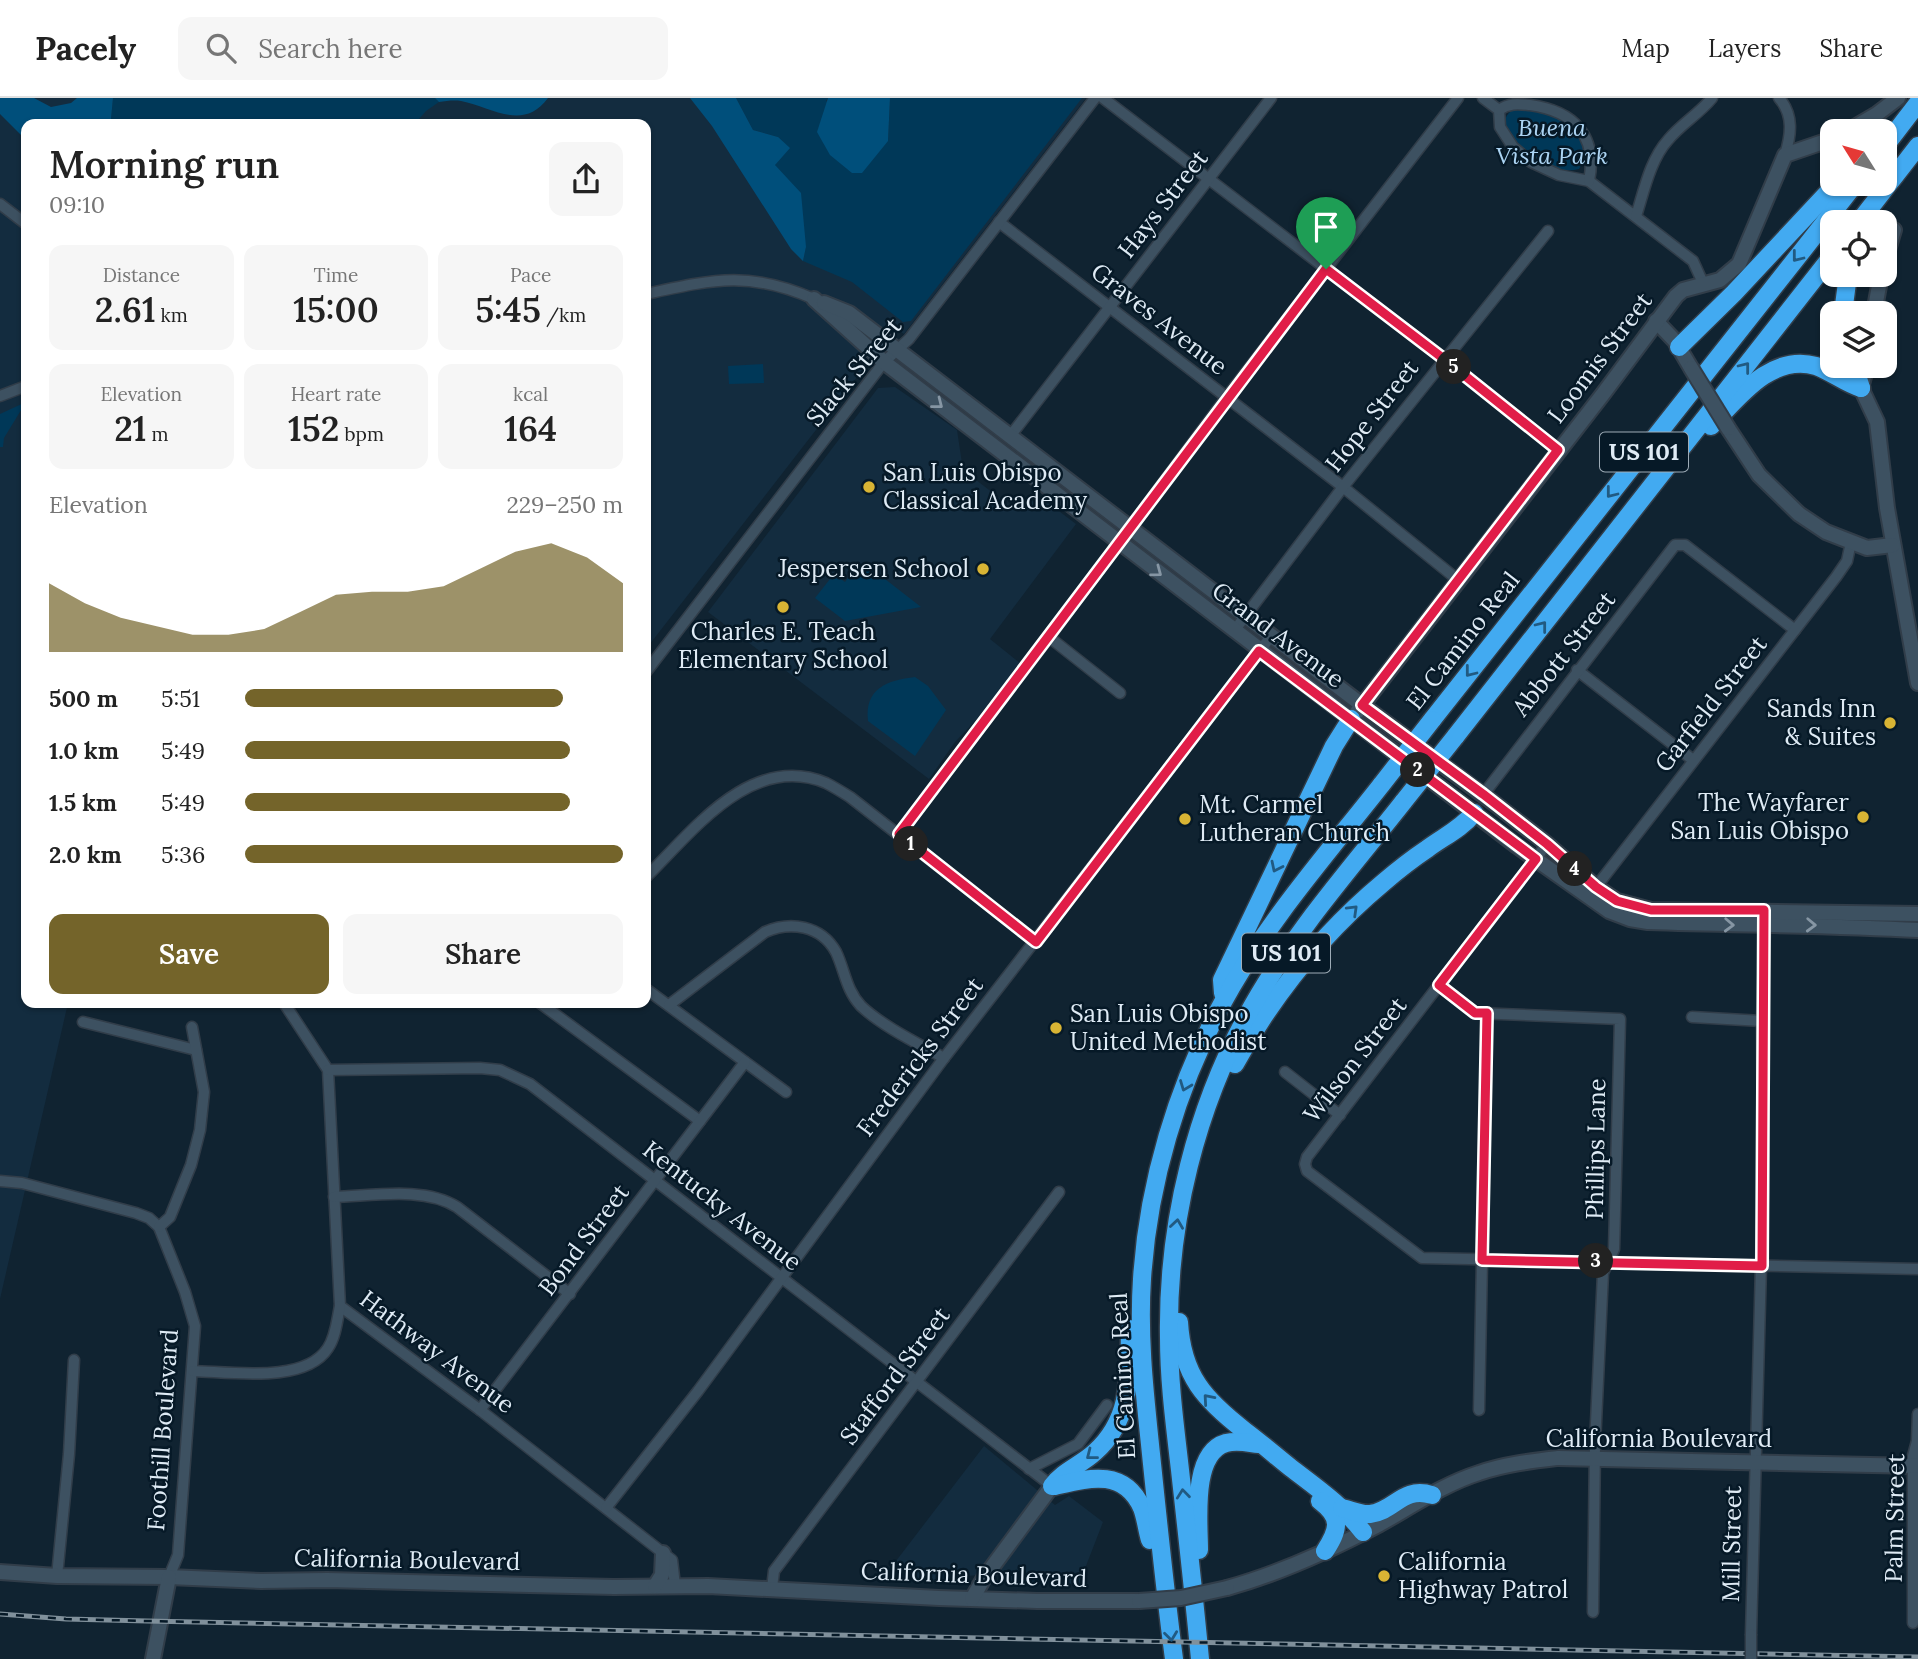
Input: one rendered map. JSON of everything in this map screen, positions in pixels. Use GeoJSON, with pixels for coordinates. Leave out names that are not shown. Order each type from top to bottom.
{"type":"FeatureCollection","features":[{"type":"Feature","properties":{"kind":"highway"},"geometry":{"type":"LineString","coordinates":[[1897,123],[1914,108]]}},
{"type":"Feature","properties":{"kind":"highway"},"geometry":{"type":"LineString","coordinates":[[1897,130],[1914,108]]}},
{"type":"Feature","properties":{"kind":"highway"},"geometry":{"type":"LineString","coordinates":[[1897,173],[1918,146]]}},
{"type":"Feature","properties":{"kind":"highway"},"geometry":{"type":"LineString","coordinates":[[1679,347],[1825,196]]}},
{"type":"Feature","properties":{"kind":"highway","name":"El Camino Real"},"geometry":{"type":"LineString","coordinates":[[1174,1659],[1141,1350],[1142,1280],[1154,1192],[1172,1124],[1205,1037],[1223,1001],[1284,910],[1846,196]]}},
{"type":"Feature","properties":{"kind":"highway"},"geometry":{"type":"LineString","coordinates":[[1868,210],[1879,196]]}},
{"type":"Feature","properties":{"kind":"highway","name":"El Camino Real"},"geometry":{"type":"LineString","coordinates":[[1200,1659],[1170,1362],[1170,1292],[1179,1213],[1188,1170],[1201,1124],[1234,1042],[1268,981],[1309,922],[1820,271]]}},
{"type":"Feature","properties":{"kind":"highway"},"geometry":{"type":"LineString","coordinates":[[1687,440],[1702,436],[1753,384],[1779,367],[1795,364],[1814,366],[1861,388]]}},
{"type":"Feature","properties":{"kind":"highway"},"geometry":{"type":"LineString","coordinates":[[1858,378],[1861,388]]}},
{"type":"Feature","properties":{"kind":"highway"},"geometry":{"type":"LineString","coordinates":[[1223,1001],[1222,980],[1334,746],[1357,712]]}},
{"type":"Feature","properties":{"kind":"highway"},"geometry":{"type":"LineString","coordinates":[[1201,1124],[1218,1102],[1236,1062],[1264,1017],[1294,975],[1328,935],[1382,884],[1426,849],[1464,825],[1474,813]]}},
{"type":"Feature","properties":{"kind":"highway"},"geometry":{"type":"LineString","coordinates":[[1052,1486],[1059,1476],[1098,1450],[1107,1441],[1120,1419],[1128,1395],[1133,1293],[1142,1280]]}},
{"type":"Feature","properties":{"kind":"highway"},"geometry":{"type":"LineString","coordinates":[[1170,1292],[1179,1314],[1183,1354],[1194,1381],[1215,1408],[1342,1508],[1363,1532]]}},
{"type":"Feature","properties":{"kind":"highway"},"geometry":{"type":"LineString","coordinates":[[1194,1599],[1199,1569],[1200,1487],[1204,1466],[1220,1445],[1242,1441],[1259,1444]]}},
{"type":"Feature","properties":{"kind":"highway"},"geometry":{"type":"LineString","coordinates":[[1277,1457],[1283,1472],[1329,1508],[1336,1517],[1336,1531],[1325,1551]]}},
{"type":"Feature","properties":{"kind":"highway"},"geometry":{"type":"LineString","coordinates":[[1052,1486],[1095,1477],[1123,1486],[1142,1508],[1154,1551],[1162,1564]]}},
{"type":"Feature","properties":{"kind":"highway"},"geometry":{"type":"LineString","coordinates":[[1342,1508],[1370,1514],[1409,1494],[1419,1491],[1432,1495]]}},
{"type":"Feature","properties":{"kind":"street","name":"Slack Street"},"geometry":{"type":"LineString","coordinates":[[651,665],[884,362],[909,339],[1095,98]]}},
{"type":"Feature","properties":{"kind":"street"},"geometry":{"type":"LineString","coordinates":[[1103,98],[1444,359],[1558,450]]}},
{"type":"Feature","properties":{"kind":"street","name":"Hays Street"},"geometry":{"type":"LineString","coordinates":[[1011,435],[1271,98]]}},
{"type":"Feature","properties":{"kind":"street"},"geometry":{"type":"LineString","coordinates":[[899,834],[1226,398],[1458,98]]}},
{"type":"Feature","properties":{"kind":"street"},"geometry":{"type":"LineString","coordinates":[[1483,98],[1499,110],[1500,127],[1513,147],[1531,162],[1559,174],[1589,181],[1693,261],[1703,283]]}},
{"type":"Feature","properties":{"kind":"street"},"geometry":{"type":"LineString","coordinates":[[1636,216],[1661,149],[1669,138],[1704,109],[1712,98]]}},
{"type":"Feature","properties":{"kind":"street"},"geometry":{"type":"LineString","coordinates":[[1779,98],[1788,111],[1790,120],[1785,155]]}},
{"type":"Feature","properties":{"kind":"street"},"geometry":{"type":"LineString","coordinates":[[1869,119],[1898,98]]}},
{"type":"Feature","properties":{"kind":"street"},"geometry":{"type":"LineString","coordinates":[[1499,110],[1512,104],[1544,107],[1574,123],[1584,134],[1590,148],[1592,156],[1589,181]]}},
{"type":"Feature","properties":{"kind":"street"},"geometry":{"type":"LineString","coordinates":[[1785,155],[1820,143]]}},
{"type":"Feature","properties":{"kind":"street","name":"Loomis Street"},"geometry":{"type":"LineString","coordinates":[[1357,712],[1676,296],[1703,283],[1720,281],[1743,259],[1785,155]]}},
{"type":"Feature","properties":{"kind":"street"},"geometry":{"type":"LineString","coordinates":[[0,204],[21,220]]}},
{"type":"Feature","properties":{"kind":"street","name":"Graves Avenue"},"geometry":{"type":"LineString","coordinates":[[999,222],[1343,487],[1458,580]]}},
{"type":"Feature","properties":{"kind":"street","name":"Hope Street"},"geometry":{"type":"LineString","coordinates":[[1234,631],[1343,487],[1548,231]]}},
{"type":"Feature","properties":{"kind":"street","name":"Grand Avenue"},"geometry":{"type":"LineString","coordinates":[[651,293],[706,281],[763,281],[792,289],[849,313],[1246,614],[1474,813],[1597,904],[1630,919],[1648,922],[1765,926],[1799,924],[1918,930]]}},
{"type":"Feature","properties":{"kind":"street","name":"Grand Avenue"},"geometry":{"type":"LineString","coordinates":[[814,299],[884,362],[1259,651],[1483,794],[1596,887],[1617,901],[1651,910],[1918,914]]}},
{"type":"Feature","properties":{"kind":"street"},"geometry":{"type":"LineString","coordinates":[[1656,321],[1679,347],[1728,428],[1759,475],[1774,492],[1819,529],[1867,548],[1893,545]]}},
{"type":"Feature","properties":{"kind":"street"},"geometry":{"type":"LineString","coordinates":[[1864,378],[1861,388],[1877,422],[1893,545],[1918,683]]}},
{"type":"Feature","properties":{"kind":"street"},"geometry":{"type":"LineString","coordinates":[[0,396],[21,388]]}},
{"type":"Feature","properties":{"kind":"street","name":"Garfield Street"},"geometry":{"type":"LineString","coordinates":[[1596,887],[1847,561],[1851,542]]}},
{"type":"Feature","properties":{"kind":"street","name":"Abbott Street"},"geometry":{"type":"LineString","coordinates":[[1483,794],[1675,545],[1685,545],[1796,630]]}},
{"type":"Feature","properties":{"kind":"street","name":"Fredericks Street"},"geometry":{"type":"LineString","coordinates":[[606,1508],[679,1415],[944,1058],[1272,635]]}},
{"type":"Feature","properties":{"kind":"street"},"geometry":{"type":"LineString","coordinates":[[1049,637],[1120,693]]}},
{"type":"Feature","properties":{"kind":"street"},"geometry":{"type":"LineString","coordinates":[[1577,670],[1693,761]]}},
{"type":"Feature","properties":{"kind":"street"},"geometry":{"type":"LineString","coordinates":[[651,872],[720,805],[742,788],[769,778],[797,777],[825,783],[850,797],[1036,942]]}},
{"type":"Feature","properties":{"kind":"street"},"geometry":{"type":"LineString","coordinates":[[1474,813],[1483,794]]}},
{"type":"Feature","properties":{"kind":"street","name":"Wilson Street"},"geometry":{"type":"LineString","coordinates":[[1482,1260],[1422,1258],[1307,1171],[1307,1157],[1547,844]]}},
{"type":"Feature","properties":{"kind":"street"},"geometry":{"type":"LineString","coordinates":[[1764,910],[1765,926]]}},
{"type":"Feature","properties":{"kind":"street"},"geometry":{"type":"LineString","coordinates":[[668,1005],[765,932],[795,925],[816,932],[830,943],[850,991],[867,1012],[944,1058]]}},
{"type":"Feature","properties":{"kind":"street","name":"Mill Street"},"geometry":{"type":"LineString","coordinates":[[1751,1659],[1762,1266],[1762,1021],[1765,926]]}},
{"type":"Feature","properties":{"kind":"street"},"geometry":{"type":"LineString","coordinates":[[1439,985],[1475,1013],[1487,1013],[1479,1410]]}},
{"type":"Feature","properties":{"kind":"street"},"geometry":{"type":"LineString","coordinates":[[651,993],[786,1092]]}},
{"type":"Feature","properties":{"kind":"street"},"geometry":{"type":"LineString","coordinates":[[287,1008],[328,1070]]}},
{"type":"Feature","properties":{"kind":"street"},"geometry":{"type":"LineString","coordinates":[[547,1008],[700,1121]]}},
{"type":"Feature","properties":{"kind":"street","name":"Phillips Lane"},"geometry":{"type":"LineString","coordinates":[[1487,1013],[1620,1019],[1614,1249],[1603,1273],[1593,1612]]}},
{"type":"Feature","properties":{"kind":"street"},"geometry":{"type":"LineString","coordinates":[[1692,1017],[1762,1021]]}},
{"type":"Feature","properties":{"kind":"street"},"geometry":{"type":"LineString","coordinates":[[83,1022],[196,1050]]}},
{"type":"Feature","properties":{"kind":"street"},"geometry":{"type":"LineString","coordinates":[[0,1181],[22,1183],[136,1213],[149,1218],[159,1227],[170,1217],[191,1165],[200,1130],[204,1092],[192,1027]]}},
{"type":"Feature","properties":{"kind":"street","name":"Bond Street"},"geometry":{"type":"LineString","coordinates":[[480,1410],[745,1062]]}},
{"type":"Feature","properties":{"kind":"street","name":"Kentucky Avenue"},"geometry":{"type":"LineString","coordinates":[[328,1070],[480,1068],[500,1070],[530,1084],[1052,1486]]}},
{"type":"Feature","properties":{"kind":"street","name":"Hathway Avenue"},"geometry":{"type":"LineString","coordinates":[[328,1070],[340,1306],[480,1410],[663,1553]]}},
{"type":"Feature","properties":{"kind":"street"},"geometry":{"type":"LineString","coordinates":[[1285,1072],[1340,1115]]}},
{"type":"Feature","properties":{"kind":"street","name":"Stafford Street"},"geometry":{"type":"LineString","coordinates":[[772,1588],[774,1571],[1059,1192]]}},
{"type":"Feature","properties":{"kind":"street"},"geometry":{"type":"LineString","coordinates":[[334,1197],[419,1194],[443,1199],[570,1294]]}},
{"type":"Feature","properties":{"kind":"street","name":"Foothill Boulevard"},"geometry":{"type":"LineString","coordinates":[[153,1659],[169,1577],[178,1555],[195,1326],[186,1292],[159,1227]]}},
{"type":"Feature","properties":{"kind":"street"},"geometry":{"type":"LineString","coordinates":[[1482,1260],[1918,1269]]}},
{"type":"Feature","properties":{"kind":"street"},"geometry":{"type":"LineString","coordinates":[[193,1371],[285,1373],[303,1368],[320,1358],[329,1347],[335,1333],[340,1306]]}},
{"type":"Feature","properties":{"kind":"street"},"geometry":{"type":"LineString","coordinates":[[57,1576],[69,1454],[74,1360]]}},
{"type":"Feature","properties":{"kind":"street"},"geometry":{"type":"LineString","coordinates":[[1030,1469],[1078,1444],[1107,1405]]}},
{"type":"Feature","properties":{"kind":"street","name":"Palm Street"},"geometry":{"type":"LineString","coordinates":[[1913,1623],[1918,1414]]}},
{"type":"Feature","properties":{"kind":"street","name":"California Boulevard"},"geometry":{"type":"LineString","coordinates":[[0,1572],[261,1581],[772,1588],[972,1599],[1139,1601],[1181,1598],[1278,1573],[1477,1473],[1500,1466],[1558,1458],[1916,1466]]}},
{"type":"Feature","properties":{"kind":"street"},"geometry":{"type":"LineString","coordinates":[[972,1599],[984,1578],[1052,1486]]}},
{"type":"Feature","properties":{"kind":"street"},"geometry":{"type":"LineString","coordinates":[[663,1553],[672,1560],[675,1586]]}},
{"type":"Feature","properties":{"kind":"street"},"geometry":{"type":"LineString","coordinates":[[655,1586],[662,1575],[663,1553]]}},
{"type":"Feature","properties":{"kind":"shaded area"},"geometry":{"type":"Polygon","coordinates":[[[0,98],[1086,98],[904,334],[895,328],[651,643],[651,119],[21,119],[21,1008],[67,1008],[0,1299],[0,98]]]}},
{"type":"Feature","properties":{"kind":"shaded area"},"geometry":{"type":"Polygon","coordinates":[[[0,98],[34,98],[51,107],[71,103],[77,98],[113,98],[111,119],[21,119],[21,135],[0,114],[0,98]]]}},
{"type":"Feature","properties":{"kind":"shaded area"},"geometry":{"type":"Polygon","coordinates":[[[435,98],[548,98],[528,114],[518,115],[496,112],[461,101],[439,102],[435,98]]]}},
{"type":"Feature","properties":{"kind":"shaded area"},"geometry":{"type":"Polygon","coordinates":[[[690,98],[736,98],[753,130],[778,137],[790,148],[775,165],[801,193],[806,247],[803,261],[791,249],[712,126],[690,98]]]}},
{"type":"Feature","properties":{"kind":"shaded area"},"geometry":{"type":"Polygon","coordinates":[[[828,98],[890,98],[888,141],[862,173],[852,173],[830,155],[817,132],[828,98]]]}},
{"type":"Feature","properties":{"kind":"shaded area"},"geometry":{"type":"Polygon","coordinates":[[[895,387],[957,430],[963,470],[1010,506],[1043,499],[1076,524],[990,639],[1020,663],[975,721],[955,742],[929,779],[708,612],[878,388],[895,387]]]}},
{"type":"Feature","properties":{"kind":"shaded area"},"geometry":{"type":"Polygon","coordinates":[[[984,1446],[1055,1505],[1069,1496],[1103,1522],[1079,1584],[1008,1582],[1005,1574],[963,1576],[956,1582],[883,1578],[984,1446]]]}},
{"type":"Feature","properties":{"kind":"green space"},"geometry":{"type":"Polygon","coordinates":[[[113,98],[435,98],[439,102],[419,119],[111,119],[113,98]]]}},
{"type":"Feature","properties":{"kind":"green space"},"geometry":{"type":"Polygon","coordinates":[[[736,98],[828,98],[826,101],[888,141],[890,98],[1082,98],[911,321],[903,322],[852,282],[803,261],[806,247],[775,165],[778,137],[753,130],[736,98]]]}},
{"type":"Feature","properties":{"kind":"green space","name":"Buena Vista Park"},"geometry":{"type":"Polygon","coordinates":[[[1520,107],[1554,115],[1571,126],[1583,144],[1586,157],[1579,169],[1564,170],[1548,166],[1519,147],[1509,135],[1505,124],[1508,114],[1520,107]]]}},
{"type":"Feature","properties":{"kind":"green space"},"geometry":{"type":"Polygon","coordinates":[[[763,364],[764,383],[729,384],[728,366],[763,364]]]}},
{"type":"Feature","properties":{"kind":"green space"},"geometry":{"type":"Polygon","coordinates":[[[21,404],[21,410],[4,438],[3,447],[0,447],[0,414],[21,404]]]}},
{"type":"Feature","properties":{"kind":"green space"},"geometry":{"type":"Polygon","coordinates":[[[867,565],[921,607],[845,621],[815,598],[834,574],[845,582],[854,570],[860,574],[867,565]]]}},
{"type":"Feature","properties":{"kind":"green space"},"geometry":{"type":"Polygon","coordinates":[[[915,677],[928,686],[946,710],[915,756],[868,721],[868,710],[870,701],[880,688],[895,681],[915,677]]]}},
{"type":"Feature","properties":{"kind":"railway"},"geometry":{"type":"LineString","coordinates":[[0,1614],[147,1621],[1918,1657]]}},
{"type":"Feature","properties":{"kind":"place","name":"San Luis Obispo Classical Academy"},"geometry":{"type":"Point","coordinates":[869,487]}},
{"type":"Feature","properties":{"kind":"place","name":"Jespersen School"},"geometry":{"type":"Point","coordinates":[983,569]}},
{"type":"Feature","properties":{"kind":"place","name":"Charles E. Teach Elementary School"},"geometry":{"type":"Point","coordinates":[783,607]}},
{"type":"Feature","properties":{"kind":"place","name":"Sands Inn & Suites"},"geometry":{"type":"Point","coordinates":[1890,723]}},
{"type":"Feature","properties":{"kind":"place","name":"The Wayfarer San Luis Obispo"},"geometry":{"type":"Point","coordinates":[1863,817]}},
{"type":"Feature","properties":{"kind":"place","name":"Mt. Carmel Lutheran Church"},"geometry":{"type":"Point","coordinates":[1185,819]}},
{"type":"Feature","properties":{"kind":"place","name":"San Luis Obispo United Methodist"},"geometry":{"type":"Point","coordinates":[1056,1028]}},
{"type":"Feature","properties":{"kind":"place","name":"California Highway Patrol"},"geometry":{"type":"Point","coordinates":[1384,1576]}},
{"type":"Feature","properties":{"kind":"route"},"geometry":{"type":"LineString","coordinates":[[1326,269],[1558,450],[1362,705],[1483,794],[1596,887],[1617,901],[1651,910],[1764,910],[1762,1266],[1482,1260],[1487,1013],[1475,1013],[1439,985],[1536,859],[1259,651],[1036,942],[899,834],[1326,269]]}}]}
